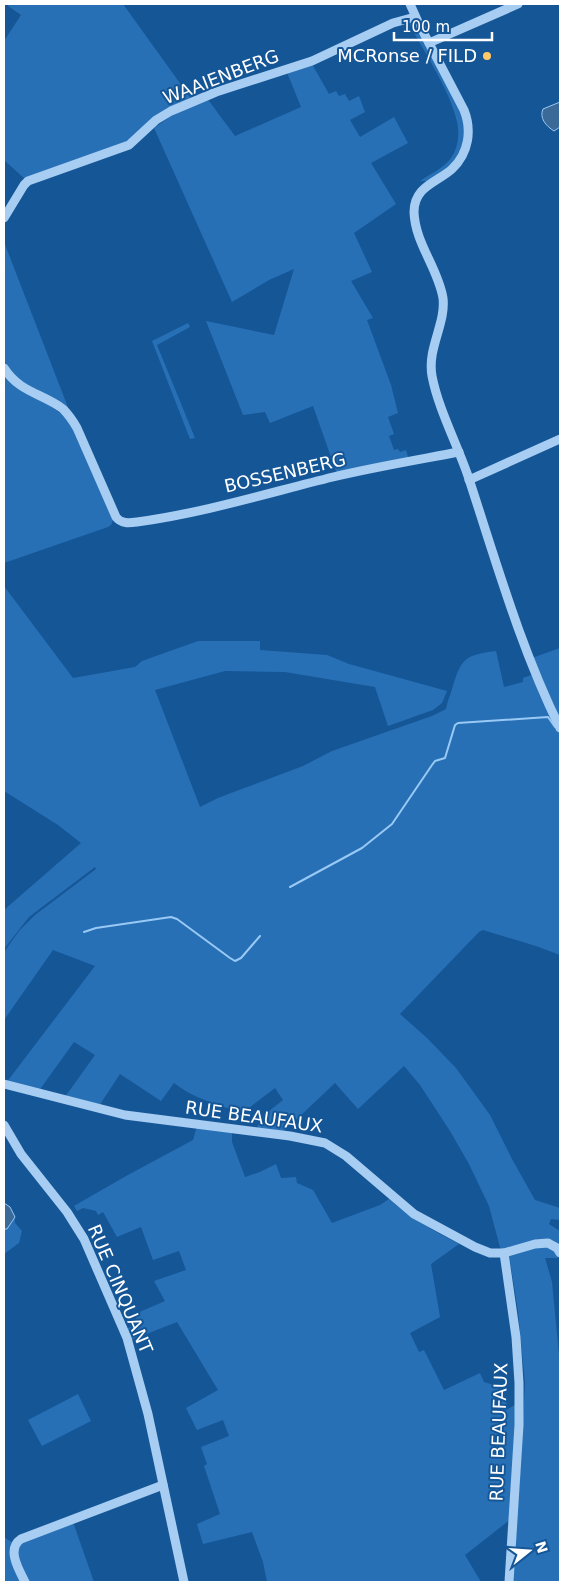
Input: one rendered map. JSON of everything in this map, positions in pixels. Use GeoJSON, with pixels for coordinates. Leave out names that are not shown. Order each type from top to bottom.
{"type":"FeatureCollection","features":[{"type":"Feature","properties":{"kind":"street"},"geometry":{"type":"LineString","coordinates":[[410,4],[464,110],[469,137],[463,155],[451,170],[428,185],[420,195],[414,208],[416,226],[436,274],[443,301],[440,323],[433,347],[432,375],[460,452],[524,646],[539,684],[560,728]]}},
{"type":"Feature","properties":{"kind":"street"},"geometry":{"type":"LineString","coordinates":[[429,43],[518,4]]}},
{"type":"Feature","properties":{"kind":"street","name":"WAAIENBERG"},"geometry":{"type":"LineString","coordinates":[[4,218],[28,181],[129,144],[156,120],[171,111],[216,92],[312,61],[393,23],[416,17]]}},
{"type":"Feature","properties":{"kind":"street","name":"BOSSENBERG"},"geometry":{"type":"LineString","coordinates":[[4,368],[16,383],[56,405],[71,417],[119,520],[125,523],[237,501],[336,476],[460,452]]}},
{"type":"Feature","properties":{"kind":"street"},"geometry":{"type":"LineString","coordinates":[[469,480],[560,439]]}},
{"type":"Feature","properties":{"kind":"street","name":"RUE BEAUFAUX"},"geometry":{"type":"LineString","coordinates":[[4,1084],[124,1115],[325,1142],[346,1156],[408,1210],[475,1247],[490,1253],[507,1252],[535,1244],[548,1243],[557,1248],[560,1253]]}},
{"type":"Feature","properties":{"kind":"street","name":"RUE CINQUANT"},"geometry":{"type":"LineString","coordinates":[[4,1125],[30,1166],[74,1222],[92,1255],[127,1338],[148,1414],[184,1582]]}},
{"type":"Feature","properties":{"kind":"street","name":"RUE BEAUFAUX"},"geometry":{"type":"LineString","coordinates":[[507,1252],[519,1383],[519,1425],[509,1582]]}},
{"type":"Feature","properties":{"kind":"street"},"geometry":{"type":"LineString","coordinates":[[25,1582],[14,1554],[16,1542],[163,1484]]}},
{"type":"Feature","properties":{"kind":"shaded area"},"geometry":{"type":"Polygon","coordinates":[[[9,4],[123,4],[192,100],[131,140],[26,180],[4,160],[4,41],[21,15],[8,6],[9,4]]]}},
{"type":"Feature","properties":{"kind":"shaded area"},"geometry":{"type":"Polygon","coordinates":[[[408,22],[415,25],[462,114],[466,129],[461,153],[445,170],[427,181],[420,181],[445,165],[454,154],[458,139],[458,128],[448,95],[408,22]]]}},
{"type":"Feature","properties":{"kind":"shaded area"},"geometry":{"type":"Polygon","coordinates":[[[312,64],[329,94],[336,91],[339,96],[345,94],[349,101],[359,96],[365,112],[350,120],[360,137],[394,117],[408,143],[371,163],[396,204],[354,233],[372,272],[351,281],[373,318],[367,320],[391,385],[398,413],[388,417],[394,434],[389,436],[394,450],[398,449],[400,452],[406,450],[409,460],[337,474],[313,406],[270,423],[265,412],[243,415],[206,321],[274,335],[294,269],[269,280],[232,302],[154,128],[174,114],[206,97],[235,136],[301,107],[286,70],[312,64]]]}},
{"type":"Feature","properties":{"kind":"shaded area"},"geometry":{"type":"Polygon","coordinates":[[[560,102],[560,127],[554,131],[544,122],[542,112],[543,109],[560,102]]]}},
{"type":"Feature","properties":{"kind":"shaded area"},"geometry":{"type":"Polygon","coordinates":[[[4,242],[69,410],[18,382],[8,369],[4,359],[4,242]]]}},
{"type":"Feature","properties":{"kind":"shaded area"},"geometry":{"type":"Polygon","coordinates":[[[188,323],[190,327],[157,345],[195,438],[190,439],[152,341],[188,323]]]}},
{"type":"Feature","properties":{"kind":"shaded area"},"geometry":{"type":"Polygon","coordinates":[[[4,374],[69,419],[114,518],[108,527],[4,563],[4,374]]]}},
{"type":"Feature","properties":{"kind":"shaded area"},"geometry":{"type":"Polygon","coordinates":[[[4,586],[73,678],[135,667],[142,661],[198,641],[260,641],[260,650],[327,655],[349,664],[447,691],[442,703],[433,710],[388,726],[375,687],[285,672],[225,671],[155,690],[200,807],[218,798],[303,766],[332,751],[432,716],[446,709],[461,665],[465,660],[477,654],[496,651],[504,687],[523,682],[523,678],[531,675],[560,729],[560,955],[483,930],[400,1014],[456,1068],[490,1115],[535,1200],[560,1208],[560,1220],[551,1219],[549,1224],[560,1231],[560,1246],[553,1240],[545,1239],[501,1251],[489,1206],[469,1164],[420,1085],[404,1066],[358,1109],[335,1083],[282,1133],[256,1129],[264,1115],[283,1100],[275,1088],[245,1111],[240,1112],[197,1097],[174,1083],[161,1101],[120,1074],[99,1106],[65,1097],[95,1055],[74,1042],[38,1092],[6,1083],[95,966],[53,950],[4,1020],[4,952],[19,931],[35,915],[96,869],[95,867],[29,917],[4,949],[4,910],[81,843],[58,825],[4,791],[4,586]]]}},
{"type":"Feature","properties":{"kind":"shaded area"},"geometry":{"type":"Polygon","coordinates":[[[560,648],[560,724],[532,658],[560,648]]]}},
{"type":"Feature","properties":{"kind":"shaded area"},"geometry":{"type":"Polygon","coordinates":[[[197,1126],[232,1131],[232,1142],[245,1177],[276,1164],[281,1178],[296,1177],[297,1183],[313,1190],[332,1223],[380,1205],[389,1199],[431,1229],[459,1244],[431,1264],[440,1317],[410,1333],[419,1352],[424,1350],[444,1390],[480,1373],[484,1382],[503,1388],[508,1409],[518,1403],[511,1519],[465,1555],[481,1582],[267,1582],[263,1562],[252,1532],[203,1544],[197,1524],[220,1514],[204,1466],[207,1464],[201,1447],[229,1436],[223,1420],[197,1430],[186,1408],[218,1390],[177,1322],[131,1340],[126,1329],[138,1324],[135,1314],[165,1301],[154,1281],[186,1270],[179,1251],[153,1260],[141,1227],[117,1237],[103,1212],[98,1215],[96,1211],[83,1208],[77,1211],[74,1206],[193,1140],[197,1126]]]}},
{"type":"Feature","properties":{"kind":"shaded area"},"geometry":{"type":"Polygon","coordinates":[[[4,1203],[10,1207],[15,1217],[7,1229],[4,1229],[4,1203]]]}},
{"type":"Feature","properties":{"kind":"shaded area"},"geometry":{"type":"Polygon","coordinates":[[[15,1217],[15,1223],[22,1231],[19,1243],[4,1254],[4,1229],[7,1229],[15,1217]]]}},
{"type":"Feature","properties":{"kind":"shaded area"},"geometry":{"type":"Polygon","coordinates":[[[543,1246],[549,1247],[557,1254],[558,1258],[545,1258],[552,1282],[560,1365],[560,1582],[511,1582],[519,1491],[525,1383],[518,1311],[509,1255],[543,1246]]]}},
{"type":"Feature","properties":{"kind":"shaded area"},"geometry":{"type":"Polygon","coordinates":[[[78,1394],[91,1421],[42,1446],[28,1420],[78,1394]]]}},
{"type":"Feature","properties":{"kind":"shaded area"},"geometry":{"type":"Polygon","coordinates":[[[73,1522],[94,1582],[26,1582],[17,1561],[18,1543],[73,1522]]]}},
{"type":"Feature","properties":{"kind":"shaded area"},"geometry":{"type":"Polygon","coordinates":[[[4,1537],[13,1543],[23,1582],[4,1582],[4,1537]]]}},
{"type":"Feature","properties":{"kind":"waterway"},"geometry":{"type":"LineString","coordinates":[[290,887],[362,848],[392,824],[435,761],[445,758],[455,725],[458,723],[548,717],[555,727]]}},
{"type":"Feature","properties":{"kind":"waterway"},"geometry":{"type":"LineString","coordinates":[[84,932],[96,928],[171,917],[177,919],[235,961],[241,958],[260,936]]}},
{"type":"Feature","properties":{"kind":"place","name":"MCRonse / FILD"},"geometry":{"type":"Point","coordinates":[487,56]}}]}
